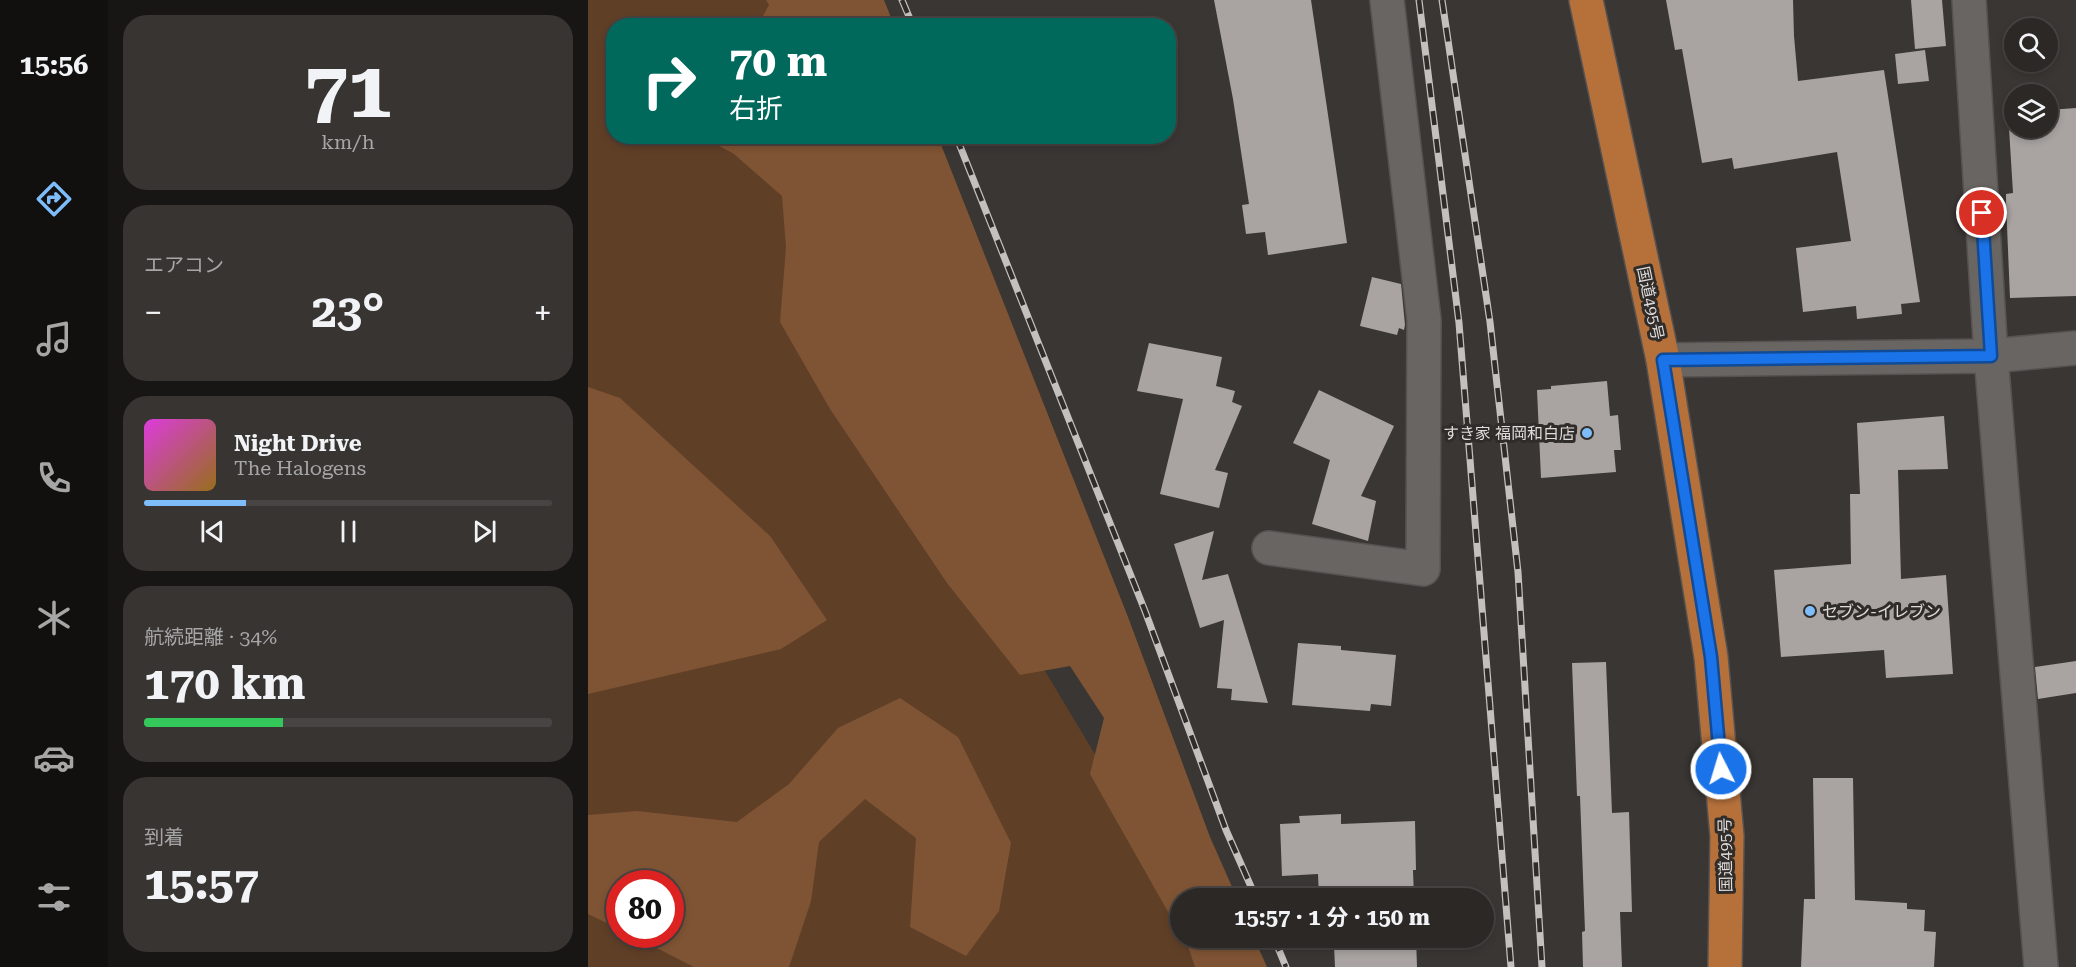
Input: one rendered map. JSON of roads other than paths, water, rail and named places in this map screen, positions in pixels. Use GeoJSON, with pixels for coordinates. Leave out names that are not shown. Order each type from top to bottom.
{"type":"FeatureCollection","features":[{"type":"Feature","properties":{"kind":"highway","name":"国道495号"},"geometry":{"type":"LineString","coordinates":[[1586,0],[1663,360],[1711,657],[1727,836],[1725,967]]}},
{"type":"Feature","properties":{"kind":"street"},"geometry":{"type":"LineString","coordinates":[[1269,548],[1423,569],[1424,320],[1387,0]]}},
{"type":"Feature","properties":{"kind":"street"},"geometry":{"type":"LineString","coordinates":[[1969,0],[1991,356],[2041,967]]}},
{"type":"Feature","properties":{"kind":"street"},"geometry":{"type":"LineString","coordinates":[[1663,360],[1991,356],[2076,348]]}},
{"type":"Feature","properties":{"kind":"railway"},"geometry":{"type":"LineString","coordinates":[[902,0],[910,18]]}},
{"type":"Feature","properties":{"kind":"railway"},"geometry":{"type":"LineString","coordinates":[[1419,0],[1459,323],[1511,967]]}},
{"type":"Feature","properties":{"kind":"railway"},"geometry":{"type":"LineString","coordinates":[[1442,0],[1490,322],[1518,572],[1542,967]]}},
{"type":"Feature","properties":{"kind":"railway"},"geometry":{"type":"LineString","coordinates":[[959,144],[1145,611],[1226,830],[1252,888]]}},
{"type":"Feature","properties":{"kind":"railway"},"geometry":{"type":"LineString","coordinates":[[1278,948],[1286,967]]}},
{"type":"Feature","properties":{"kind":"place","name":"すき家 福岡和白店"},"geometry":{"type":"Point","coordinates":[1587,433]}},
{"type":"Feature","properties":{"kind":"place","name":"セブン-イレブン"},"geometry":{"type":"Point","coordinates":[1810,611]}}]}
